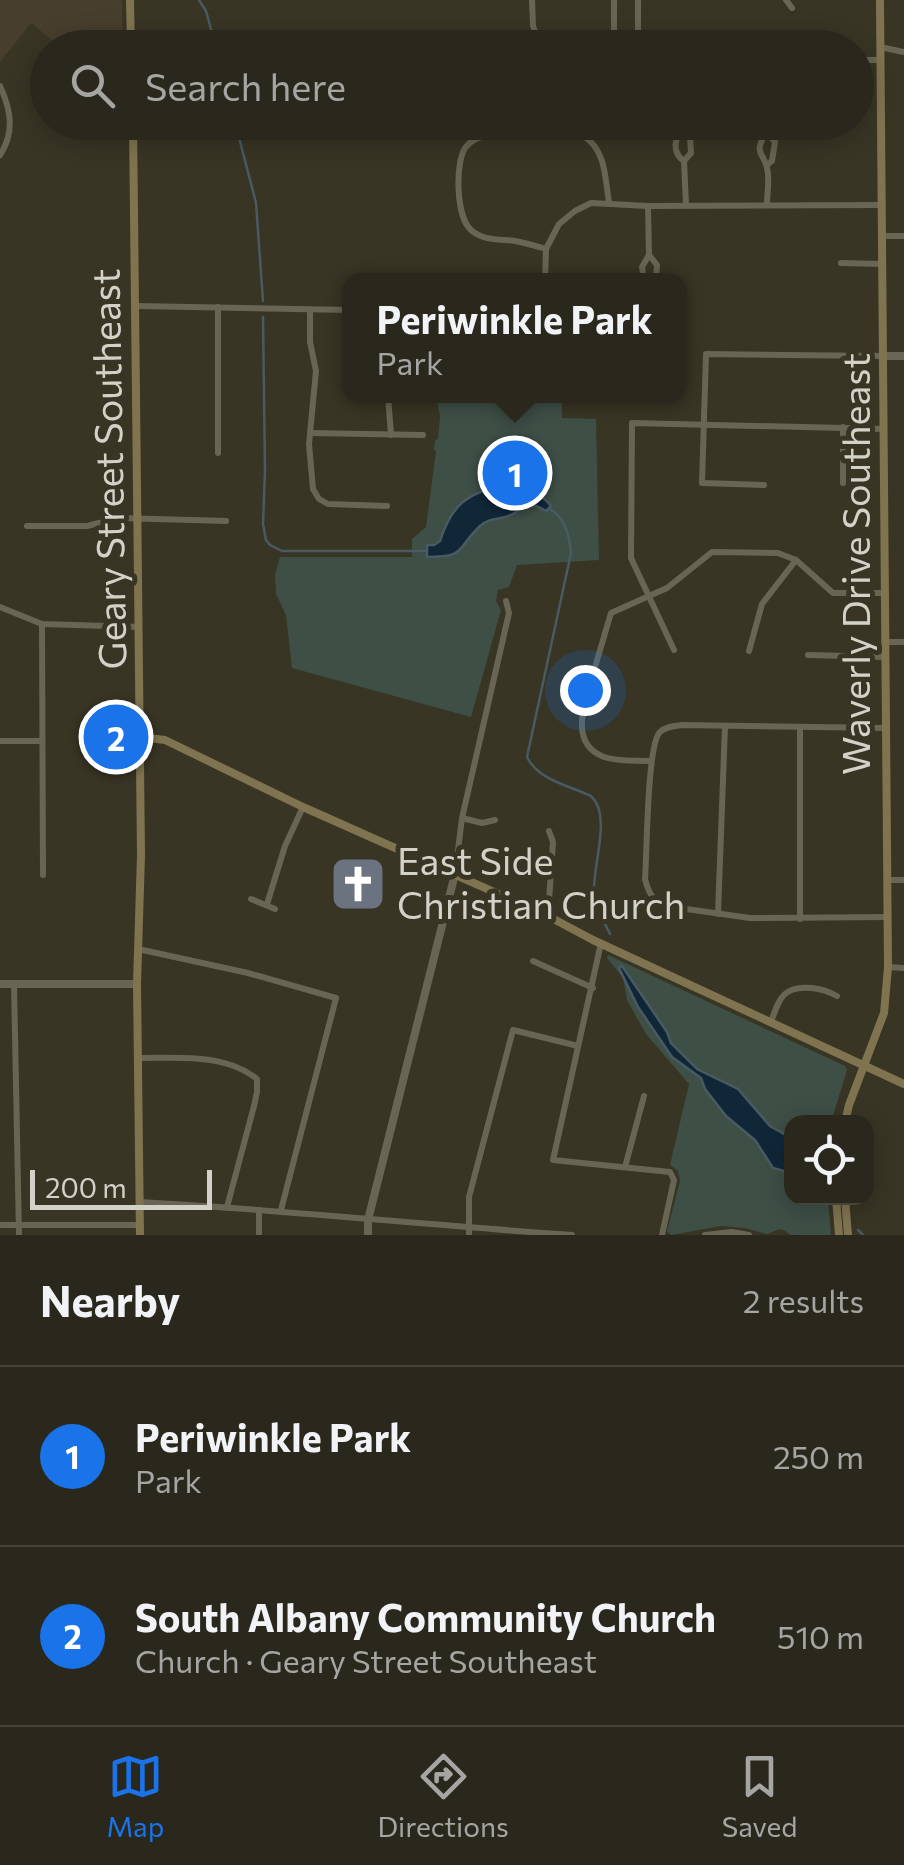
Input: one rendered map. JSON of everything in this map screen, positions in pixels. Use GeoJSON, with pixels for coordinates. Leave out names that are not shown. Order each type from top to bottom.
{"type":"FeatureCollection","features":[{"type":"Feature","properties":{"kind":"main road"},"geometry":{"type":"LineString","coordinates":[[130,0],[131,30]]}},
{"type":"Feature","properties":{"kind":"main road","name":"Waverly Drive Southeast"},"geometry":{"type":"LineString","coordinates":[[846,1115],[884,1013],[888,967],[880,0]]}},
{"type":"Feature","properties":{"kind":"main road","name":"Geary Street Southeast"},"geometry":{"type":"LineString","coordinates":[[133,140],[141,855],[137,984],[140,1230]]}},
{"type":"Feature","properties":{"kind":"main road"},"geometry":{"type":"LineString","coordinates":[[140,737],[165,740],[904,1084]]}},
{"type":"Feature","properties":{"kind":"main road"},"geometry":{"type":"LineString","coordinates":[[836,1205],[838,1235]]}},
{"type":"Feature","properties":{"kind":"main road"},"geometry":{"type":"LineString","coordinates":[[846,1205],[848,1235]]}},
{"type":"Feature","properties":{"kind":"street"},"geometry":{"type":"LineString","coordinates":[[532,0],[535,30]]}},
{"type":"Feature","properties":{"kind":"street"},"geometry":{"type":"LineString","coordinates":[[614,0],[614,30]]}},
{"type":"Feature","properties":{"kind":"street"},"geometry":{"type":"LineString","coordinates":[[638,0],[638,30]]}},
{"type":"Feature","properties":{"kind":"street"},"geometry":{"type":"LineString","coordinates":[[786,0],[792,8]]}},
{"type":"Feature","properties":{"kind":"street"},"geometry":{"type":"LineString","coordinates":[[880,47],[904,52]]}},
{"type":"Feature","properties":{"kind":"street"},"geometry":{"type":"LineString","coordinates":[[874,60],[879,60]]}},
{"type":"Feature","properties":{"kind":"street"},"geometry":{"type":"LineString","coordinates":[[0,86],[11,124],[0,156]]}},
{"type":"Feature","properties":{"kind":"street"},"geometry":{"type":"LineString","coordinates":[[466,140],[460,164],[459,201],[470,235],[546,249]]}},
{"type":"Feature","properties":{"kind":"street"},"geometry":{"type":"LineString","coordinates":[[588,140],[600,153],[609,202]]}},
{"type":"Feature","properties":{"kind":"street"},"geometry":{"type":"LineString","coordinates":[[684,161],[686,204]]}},
{"type":"Feature","properties":{"kind":"street"},"geometry":{"type":"LineString","coordinates":[[767,204],[768,164]]}},
{"type":"Feature","properties":{"kind":"street"},"geometry":{"type":"LineString","coordinates":[[544,273],[546,249],[559,224],[591,203],[881,206]]}},
{"type":"Feature","properties":{"kind":"street"},"geometry":{"type":"LineString","coordinates":[[644,273],[643,262],[649,255],[648,206]]}},
{"type":"Feature","properties":{"kind":"street"},"geometry":{"type":"LineString","coordinates":[[881,236],[904,236]]}},
{"type":"Feature","properties":{"kind":"street"},"geometry":{"type":"LineString","coordinates":[[649,255],[657,265],[656,273]]}},
{"type":"Feature","properties":{"kind":"street"},"geometry":{"type":"LineString","coordinates":[[841,263],[882,264]]}},
{"type":"Feature","properties":{"kind":"street"},"geometry":{"type":"LineString","coordinates":[[136,306],[342,310]]}},
{"type":"Feature","properties":{"kind":"street"},"geometry":{"type":"LineString","coordinates":[[218,307],[218,452]]}},
{"type":"Feature","properties":{"kind":"street"},"geometry":{"type":"LineString","coordinates":[[310,309],[310,342],[316,372],[310,433],[312,490],[328,504],[387,506]]}},
{"type":"Feature","properties":{"kind":"street"},"geometry":{"type":"LineString","coordinates":[[764,485],[702,483],[706,354],[904,356]]}},
{"type":"Feature","properties":{"kind":"street"},"geometry":{"type":"LineString","coordinates":[[389,403],[391,435]]}},
{"type":"Feature","properties":{"kind":"street"},"geometry":{"type":"LineString","coordinates":[[674,650],[631,558],[632,423],[884,429]]}},
{"type":"Feature","properties":{"kind":"street"},"geometry":{"type":"LineString","coordinates":[[843,428],[844,483]]}},
{"type":"Feature","properties":{"kind":"street"},"geometry":{"type":"LineString","coordinates":[[310,433],[423,436]]}},
{"type":"Feature","properties":{"kind":"street"},"geometry":{"type":"LineString","coordinates":[[26,526],[87,526],[118,518],[226,521]]}},
{"type":"Feature","properties":{"kind":"street"},"geometry":{"type":"LineString","coordinates":[[651,761],[602,756],[584,738],[581,713],[611,613],[667,588],[712,552],[778,553],[796,560],[832,593],[885,593]]}},
{"type":"Feature","properties":{"kind":"street"},"geometry":{"type":"LineString","coordinates":[[749,651],[762,604],[796,560]]}},
{"type":"Feature","properties":{"kind":"street"},"geometry":{"type":"LineString","coordinates":[[368,1235],[368,1220],[455,874],[462,818],[509,613],[506,601]]}},
{"type":"Feature","properties":{"kind":"street"},"geometry":{"type":"LineString","coordinates":[[0,607],[42,624],[138,627]]}},
{"type":"Feature","properties":{"kind":"street"},"geometry":{"type":"LineString","coordinates":[[42,624],[43,875]]}},
{"type":"Feature","properties":{"kind":"street"},"geometry":{"type":"LineString","coordinates":[[885,642],[904,642]]}},
{"type":"Feature","properties":{"kind":"street"},"geometry":{"type":"LineString","coordinates":[[808,656],[885,657]]}},
{"type":"Feature","properties":{"kind":"street"},"geometry":{"type":"LineString","coordinates":[[718,914],[724,726]]}},
{"type":"Feature","properties":{"kind":"street"},"geometry":{"type":"LineString","coordinates":[[885,728],[724,726],[669,727],[661,731],[654,740],[651,761],[646,879],[652,898],[672,907],[750,918],[888,917]]}},
{"type":"Feature","properties":{"kind":"street"},"geometry":{"type":"LineString","coordinates":[[800,728],[800,919]]}},
{"type":"Feature","properties":{"kind":"street"},"geometry":{"type":"LineString","coordinates":[[0,741],[41,742]]}},
{"type":"Feature","properties":{"kind":"street"},"geometry":{"type":"LineString","coordinates":[[251,899],[271,907],[285,846],[303,807]]}},
{"type":"Feature","properties":{"kind":"street"},"geometry":{"type":"LineString","coordinates":[[462,818],[482,823],[495,820]]}},
{"type":"Feature","properties":{"kind":"street"},"geometry":{"type":"LineString","coordinates":[[548,916],[553,842],[549,831]]}},
{"type":"Feature","properties":{"kind":"street"},"geometry":{"type":"LineString","coordinates":[[888,880],[904,880]]}},
{"type":"Feature","properties":{"kind":"street"},"geometry":{"type":"LineString","coordinates":[[602,943],[553,1160],[670,1172],[674,1180],[662,1235]]}},
{"type":"Feature","properties":{"kind":"street"},"geometry":{"type":"LineString","coordinates":[[138,948],[336,998],[281,1210]]}},
{"type":"Feature","properties":{"kind":"street"},"geometry":{"type":"LineString","coordinates":[[533,962],[593,988]]}},
{"type":"Feature","properties":{"kind":"street"},"geometry":{"type":"LineString","coordinates":[[888,967],[904,968]]}},
{"type":"Feature","properties":{"kind":"street"},"geometry":{"type":"LineString","coordinates":[[0,984],[137,984]]}},
{"type":"Feature","properties":{"kind":"street"},"geometry":{"type":"LineString","coordinates":[[14,984],[19,1235]]}},
{"type":"Feature","properties":{"kind":"street"},"geometry":{"type":"LineString","coordinates":[[770,1022],[778,1002],[790,990],[824,990],[837,996]]}},
{"type":"Feature","properties":{"kind":"street"},"geometry":{"type":"LineString","coordinates":[[469,1230],[469,1197],[513,1030],[578,1046]]}},
{"type":"Feature","properties":{"kind":"street"},"geometry":{"type":"LineString","coordinates":[[139,1058],[202,1059],[257,1079],[254,1106],[227,1207]]}},
{"type":"Feature","properties":{"kind":"street"},"geometry":{"type":"LineString","coordinates":[[625,1167],[644,1096]]}},
{"type":"Feature","properties":{"kind":"street"},"geometry":{"type":"LineString","coordinates":[[140,1202],[572,1235]]}},
{"type":"Feature","properties":{"kind":"street"},"geometry":{"type":"LineString","coordinates":[[259,1210],[259,1235]]}},
{"type":"Feature","properties":{"kind":"street"},"geometry":{"type":"LineString","coordinates":[[0,1225],[140,1230]]}},
{"type":"Feature","properties":{"kind":"street"},"geometry":{"type":"LineString","coordinates":[[705,1235],[749,1235]]}},
{"type":"Feature","properties":{"kind":"shaded area"},"geometry":{"type":"Polygon","coordinates":[[[0,0],[122,0],[123,30],[40,30],[31,23],[0,62],[0,0]]]}},
{"type":"Feature","properties":{"kind":"green space"},"geometry":{"type":"Polygon","coordinates":[[[437,403],[562,403],[562,418],[596,419],[599,560],[517,565],[509,587],[498,590],[496,601],[501,610],[471,717],[292,668],[286,615],[276,594],[275,574],[280,557],[412,557],[412,539],[426,527],[440,416],[437,403]]]}},
{"type":"Feature","properties":{"kind":"green space"},"geometry":{"type":"Polygon","coordinates":[[[608,955],[845,1066],[833,1115],[784,1115],[784,1205],[829,1205],[831,1235],[790,1235],[781,1229],[767,1234],[721,1226],[671,1235],[667,1231],[680,1181],[678,1171],[670,1165],[689,1084],[646,1034],[627,1000],[623,978],[608,955]]]}},
{"type":"Feature","properties":{"kind":"water"},"geometry":{"type":"Polygon","coordinates":[[[504,486],[536,493],[551,506],[546,511],[527,504],[511,515],[484,523],[455,553],[427,557],[427,545],[440,541],[449,518],[462,503],[480,492],[504,486]]]}},
{"type":"Feature","properties":{"kind":"water"},"geometry":{"type":"Polygon","coordinates":[[[622,966],[671,1043],[697,1069],[738,1089],[770,1126],[784,1134],[784,1171],[773,1168],[755,1140],[726,1116],[701,1078],[672,1057],[638,1007],[619,968],[622,966]]]}},
{"type":"Feature","properties":{"kind":"waterway"},"geometry":{"type":"LineString","coordinates":[[199,0],[211,30]]}},
{"type":"Feature","properties":{"kind":"waterway"},"geometry":{"type":"LineString","coordinates":[[240,140],[256,203],[263,301]]}},
{"type":"Feature","properties":{"kind":"waterway"},"geometry":{"type":"LineString","coordinates":[[263,317],[266,540],[282,551],[427,551]]}},
{"type":"Feature","properties":{"kind":"waterway"},"geometry":{"type":"LineString","coordinates":[[550,509],[566,528],[571,553],[527,757],[547,777],[591,796],[597,805],[601,829],[594,897],[610,934]]}},
{"type":"Feature","properties":{"kind":"waterway"},"geometry":{"type":"LineString","coordinates":[[858,1230],[863,1235]]}},
{"type":"Feature","properties":{"kind":"place","name":"Periwinkle Park"},"geometry":{"type":"Point","coordinates":[515,473]}},
{"type":"Feature","properties":{"kind":"place","name":"South Albany Community Church"},"geometry":{"type":"Point","coordinates":[116,737]}},
{"type":"Feature","properties":{"kind":"place","name":"East Side Christian Church"},"geometry":{"type":"Point","coordinates":[358,884]}}]}
